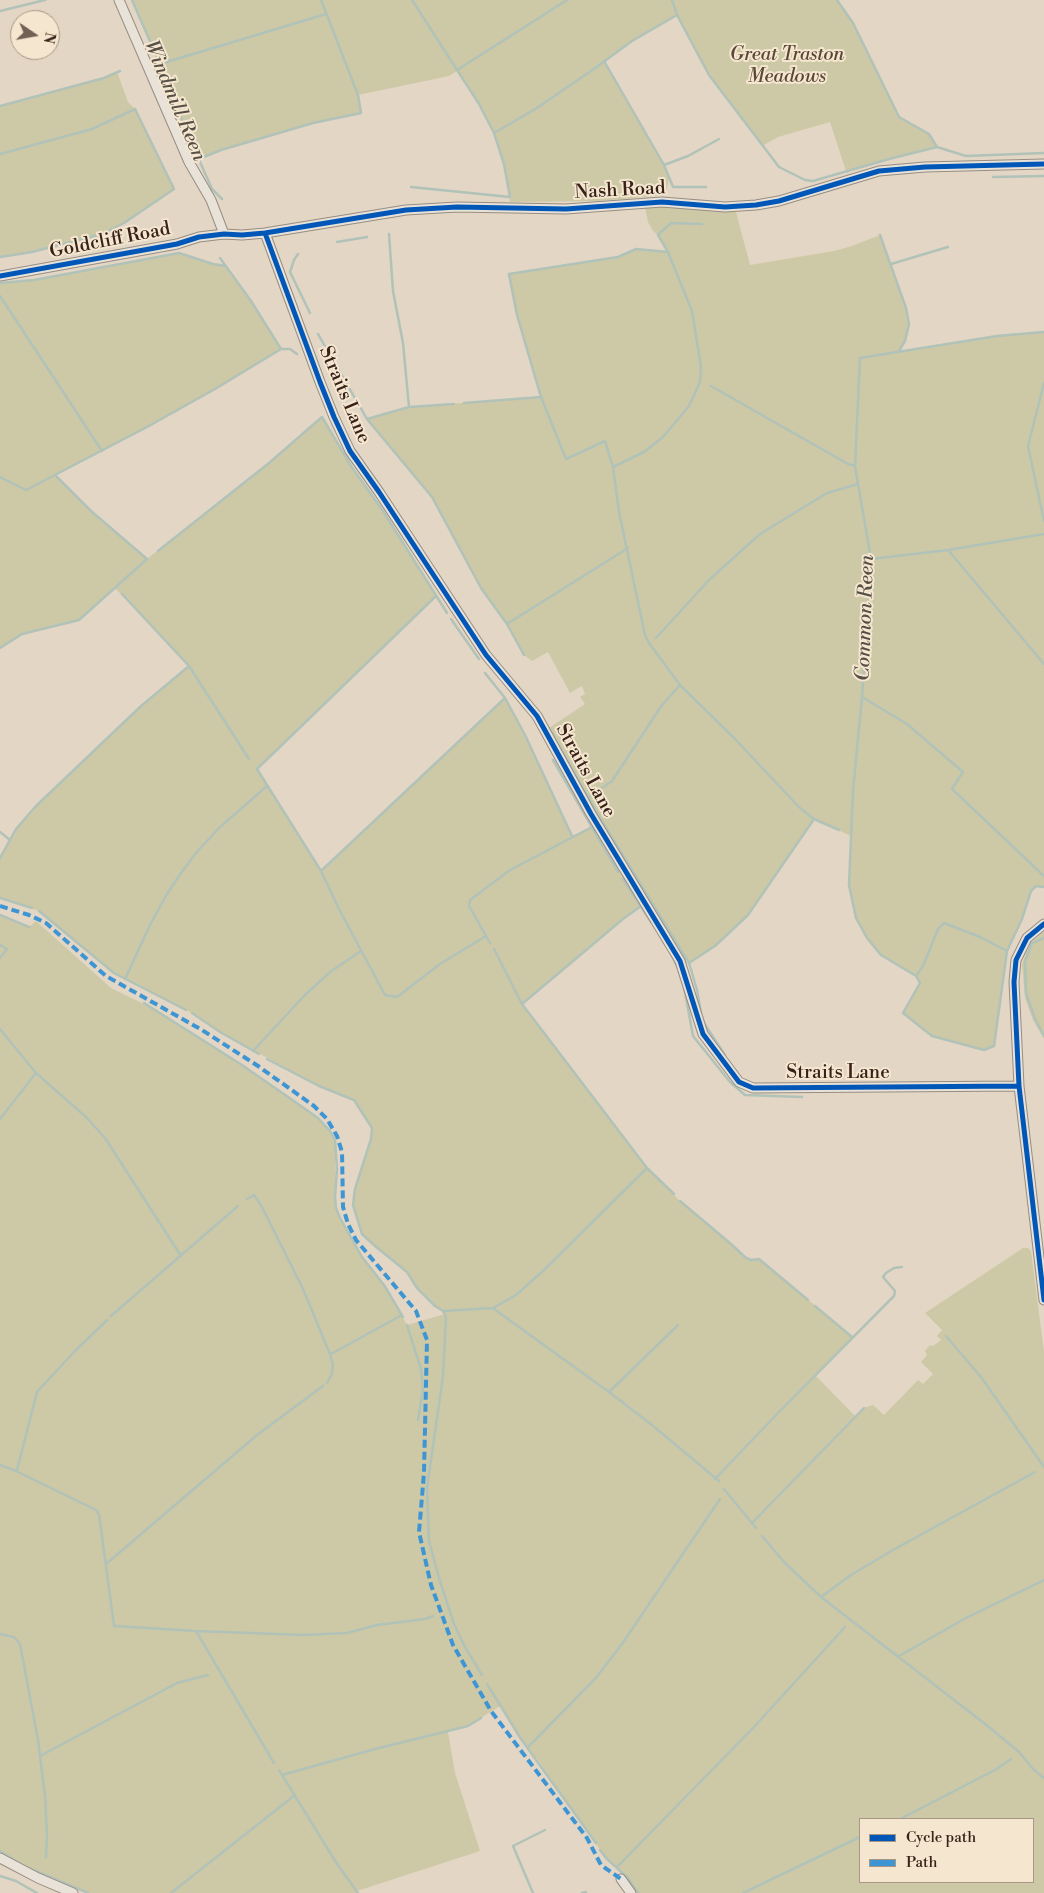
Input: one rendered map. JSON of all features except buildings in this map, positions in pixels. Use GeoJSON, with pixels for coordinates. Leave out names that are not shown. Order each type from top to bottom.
{"type":"FeatureCollection","features":[{"type":"Feature","properties":{"kind":"street"},"geometry":{"type":"LineString","coordinates":[[120,0],[189,162],[211,200],[224,234]]}},
{"type":"Feature","properties":{"kind":"street","name":"Nash Road"},"geometry":{"type":"LineString","coordinates":[[224,234],[265,233],[406,210],[457,207],[566,209],[662,202],[725,207],[756,205],[779,201],[879,172],[925,167],[1044,164]]}},
{"type":"Feature","properties":{"kind":"street","name":"Straits Lane"},"geometry":{"type":"LineString","coordinates":[[265,233],[320,382],[350,451],[380,492],[486,655],[537,716],[591,814],[680,961],[703,1034],[739,1082],[753,1088],[1019,1086]]}},
{"type":"Feature","properties":{"kind":"street","name":"Goldcliff Road"},"geometry":{"type":"LineString","coordinates":[[0,276],[177,244],[199,237],[224,234]]}},
{"type":"Feature","properties":{"kind":"street"},"geometry":{"type":"LineString","coordinates":[[1044,924],[1027,938],[1016,960],[1014,982],[1019,1086],[1044,1300]]}},
{"type":"Feature","properties":{"kind":"street"},"geometry":{"type":"LineString","coordinates":[[0,1858],[38,1878],[73,1893]]}},
{"type":"Feature","properties":{"kind":"street"},"geometry":{"type":"LineString","coordinates":[[621,1879],[631,1893]]}},
{"type":"Feature","properties":{"kind":"green space","name":"Great Traston Meadows"},"geometry":{"type":"Polygon","coordinates":[[[132,0],[837,0],[853,23],[899,117],[929,134],[937,147],[846,171],[830,122],[778,137],[762,146],[709,75],[677,15],[632,41],[604,62],[664,165],[669,179],[665,195],[599,201],[510,202],[504,164],[494,133],[479,104],[457,71],[449,76],[358,95],[361,113],[313,123],[221,150],[199,159],[132,0]]]}},
{"type":"Feature","properties":{"kind":"green space"},"geometry":{"type":"Polygon","coordinates":[[[117,72],[128,102],[135,109],[174,189],[124,223],[102,234],[32,252],[0,257],[0,106],[104,78],[117,72]]]}},
{"type":"Feature","properties":{"kind":"green space"},"geometry":{"type":"Polygon","coordinates":[[[645,207],[673,207],[736,212],[750,265],[834,251],[880,235],[906,308],[909,324],[905,341],[899,352],[997,336],[1044,332],[1044,887],[1036,886],[1031,891],[1022,919],[1007,951],[994,1046],[984,1050],[932,1036],[903,1013],[920,983],[916,976],[881,955],[867,938],[856,918],[849,885],[851,836],[814,819],[748,915],[715,946],[689,963],[597,813],[549,728],[585,704],[580,697],[585,694],[582,686],[570,693],[548,652],[532,661],[524,655],[507,624],[481,588],[432,497],[367,419],[409,407],[540,397],[517,315],[509,274],[618,257],[636,249],[668,252],[648,222],[645,207]]]}},
{"type":"Feature","properties":{"kind":"green space"},"geometry":{"type":"Polygon","coordinates":[[[179,253],[213,264],[226,266],[251,301],[281,349],[147,427],[55,475],[91,511],[147,559],[269,463],[322,417],[351,466],[383,511],[436,596],[257,769],[321,871],[505,698],[572,836],[592,827],[641,906],[522,1004],[647,1168],[680,1201],[746,1258],[751,1260],[759,1259],[853,1337],[816,1376],[855,1416],[864,1408],[873,1405],[884,1415],[918,1380],[923,1384],[933,1374],[921,1362],[927,1355],[925,1351],[930,1345],[933,1346],[941,1340],[937,1336],[942,1330],[925,1313],[1023,1248],[1028,1248],[1031,1251],[1044,1352],[1044,1893],[638,1893],[628,1878],[606,1858],[538,1760],[521,1739],[500,1706],[468,1726],[448,1732],[455,1773],[480,1851],[357,1891],[358,1893],[88,1893],[24,1866],[0,1851],[0,915],[29,927],[36,921],[111,988],[156,1010],[242,1065],[318,1118],[330,1131],[335,1140],[336,1208],[350,1238],[362,1257],[384,1285],[407,1325],[445,1314],[443,1310],[435,1306],[417,1288],[407,1272],[362,1233],[353,1205],[355,1189],[371,1139],[372,1129],[354,1100],[319,1086],[220,1032],[192,1013],[130,982],[100,963],[39,911],[0,898],[0,858],[16,829],[36,806],[140,707],[189,666],[115,588],[79,620],[22,634],[0,648],[0,283],[34,280],[179,253]]]}},
{"type":"Feature","properties":{"kind":"green space"},"geometry":{"type":"Polygon","coordinates":[[[1044,931],[1044,1039],[1033,1020],[1025,998],[1022,964],[1026,952],[1034,940],[1044,931]]]}},
{"type":"Feature","properties":{"kind":"waterway"},"geometry":{"type":"LineString","coordinates":[[0,11],[45,0]]}},
{"type":"Feature","properties":{"kind":"waterway","name":"Windmill Reen"},"geometry":{"type":"LineString","coordinates":[[132,0],[212,189],[222,199]]}},
{"type":"Feature","properties":{"kind":"waterway"},"geometry":{"type":"LineString","coordinates":[[199,159],[221,150],[313,123],[361,113],[358,95],[321,0]]}},
{"type":"Feature","properties":{"kind":"waterway"},"geometry":{"type":"LineString","coordinates":[[411,187],[510,197],[504,164],[494,133],[479,104],[412,0]]}},
{"type":"Feature","properties":{"kind":"waterway"},"geometry":{"type":"LineString","coordinates":[[457,70],[567,0]]}},
{"type":"Feature","properties":{"kind":"waterway"},"geometry":{"type":"LineString","coordinates":[[672,0],[677,15],[709,75],[779,167],[805,180],[813,181],[937,147],[966,156],[1044,153]]}},
{"type":"Feature","properties":{"kind":"waterway"},"geometry":{"type":"LineString","coordinates":[[837,0],[853,23],[899,117],[929,134],[937,147]]}},
{"type":"Feature","properties":{"kind":"waterway"},"geometry":{"type":"LineString","coordinates":[[160,64],[326,14]]}},
{"type":"Feature","properties":{"kind":"waterway"},"geometry":{"type":"LineString","coordinates":[[494,133],[537,108],[632,41],[677,15]]}},
{"type":"Feature","properties":{"kind":"waterway"},"geometry":{"type":"LineString","coordinates":[[604,61],[664,165],[673,187],[706,187]]}},
{"type":"Feature","properties":{"kind":"waterway"},"geometry":{"type":"LineString","coordinates":[[0,106],[104,78],[120,71]]}},
{"type":"Feature","properties":{"kind":"waterway"},"geometry":{"type":"LineString","coordinates":[[0,154],[92,129],[135,109],[174,189],[124,223],[102,234],[32,252],[0,257]]}},
{"type":"Feature","properties":{"kind":"waterway"},"geometry":{"type":"LineString","coordinates":[[664,165],[688,156],[719,139]]}},
{"type":"Feature","properties":{"kind":"waterway"},"geometry":{"type":"LineString","coordinates":[[993,177],[1044,176]]}},
{"type":"Feature","properties":{"kind":"waterway"},"geometry":{"type":"LineString","coordinates":[[613,467],[644,452],[663,437],[689,406],[700,382],[701,367],[692,311],[668,252],[658,235],[671,223],[702,224]]}},
{"type":"Feature","properties":{"kind":"waterway"},"geometry":{"type":"LineString","coordinates":[[389,234],[393,291],[403,343],[409,407]]}},
{"type":"Feature","properties":{"kind":"waterway"},"geometry":{"type":"LineString","coordinates":[[880,235],[906,308],[909,324],[905,341],[899,351]]}},
{"type":"Feature","properties":{"kind":"waterway"},"geometry":{"type":"LineString","coordinates":[[337,242],[367,237]]}},
{"type":"Feature","properties":{"kind":"waterway"},"geometry":{"type":"LineString","coordinates":[[891,264],[948,247]]}},
{"type":"Feature","properties":{"kind":"waterway"},"geometry":{"type":"LineString","coordinates":[[668,252],[636,249],[618,257],[509,274],[517,315],[541,397],[566,459],[605,441],[613,467],[619,512],[645,635],[649,643],[680,685],[735,739],[800,808],[814,819],[839,830]]}},
{"type":"Feature","properties":{"kind":"waterway"},"geometry":{"type":"LineString","coordinates":[[0,283],[34,280],[179,253],[213,264],[226,266]]}},
{"type":"Feature","properties":{"kind":"waterway"},"geometry":{"type":"LineString","coordinates":[[298,254],[290,272],[310,313]]}},
{"type":"Feature","properties":{"kind":"waterway"},"geometry":{"type":"LineString","coordinates":[[220,258],[251,301],[281,349]]}},
{"type":"Feature","properties":{"kind":"waterway"},"geometry":{"type":"LineString","coordinates":[[0,296],[102,451]]}},
{"type":"Feature","properties":{"kind":"waterway","name":"Common Reen"},"geometry":{"type":"LineString","coordinates":[[1044,332],[997,336],[860,358],[855,466],[871,559],[862,697],[853,791],[849,885],[856,918],[867,938],[881,955],[916,976],[920,983],[903,1013],[932,1036],[984,1050],[994,1046],[1007,951],[1022,919],[1031,891],[1036,886],[1044,887]]}},
{"type":"Feature","properties":{"kind":"waterway"},"geometry":{"type":"LineString","coordinates":[[318,334],[367,419],[432,497],[481,588],[507,624],[524,655]]}},
{"type":"Feature","properties":{"kind":"waterway"},"geometry":{"type":"LineString","coordinates":[[0,477],[26,490],[147,427],[281,349],[290,349],[297,354]]}},
{"type":"Feature","properties":{"kind":"waterway"},"geometry":{"type":"LineString","coordinates":[[1044,383],[1028,446],[1044,521]]}},
{"type":"Feature","properties":{"kind":"waterway"},"geometry":{"type":"LineString","coordinates":[[711,386],[848,464],[855,466]]}},
{"type":"Feature","properties":{"kind":"waterway"},"geometry":{"type":"LineString","coordinates":[[464,403],[541,397]]}},
{"type":"Feature","properties":{"kind":"waterway"},"geometry":{"type":"LineString","coordinates":[[367,419],[409,407],[454,404]]}},
{"type":"Feature","properties":{"kind":"waterway"},"geometry":{"type":"LineString","coordinates":[[158,551],[269,463],[322,417],[351,466],[383,511],[447,613]]}},
{"type":"Feature","properties":{"kind":"waterway"},"geometry":{"type":"LineString","coordinates":[[0,648],[22,634],[79,620],[147,559],[91,511],[55,475]]}},
{"type":"Feature","properties":{"kind":"waterway"},"geometry":{"type":"LineString","coordinates":[[656,638],[709,580],[760,534],[827,493],[858,484]]}},
{"type":"Feature","properties":{"kind":"waterway"},"geometry":{"type":"LineString","coordinates":[[871,559],[948,550],[1044,534]]}},
{"type":"Feature","properties":{"kind":"waterway"},"geometry":{"type":"LineString","coordinates":[[507,624],[628,548]]}},
{"type":"Feature","properties":{"kind":"waterway"},"geometry":{"type":"LineString","coordinates":[[948,550],[1044,664]]}},
{"type":"Feature","properties":{"kind":"waterway"},"geometry":{"type":"LineString","coordinates":[[122,594],[189,666],[249,759]]}},
{"type":"Feature","properties":{"kind":"waterway"},"geometry":{"type":"LineString","coordinates":[[436,596],[257,769],[321,871],[385,995],[397,997],[440,964],[486,936]]}},
{"type":"Feature","properties":{"kind":"waterway"},"geometry":{"type":"LineString","coordinates":[[451,619],[479,659]]}},
{"type":"Feature","properties":{"kind":"waterway"},"geometry":{"type":"LineString","coordinates":[[0,858],[16,829],[36,806],[140,707],[189,666]]}},
{"type":"Feature","properties":{"kind":"waterway"},"geometry":{"type":"LineString","coordinates":[[485,673],[505,698],[525,735],[572,836]]}},
{"type":"Feature","properties":{"kind":"waterway"},"geometry":{"type":"LineString","coordinates":[[589,797],[612,781],[662,705],[680,685]]}},
{"type":"Feature","properties":{"kind":"waterway"},"geometry":{"type":"LineString","coordinates":[[862,697],[907,724],[963,772],[952,789],[1044,876]]}},
{"type":"Feature","properties":{"kind":"waterway"},"geometry":{"type":"LineString","coordinates":[[321,871],[505,698]]}},
{"type":"Feature","properties":{"kind":"waterway"},"geometry":{"type":"LineString","coordinates":[[549,728],[597,813],[689,963],[701,1013]]}},
{"type":"Feature","properties":{"kind":"waterway"},"geometry":{"type":"LineString","coordinates":[[553,760],[618,872]]}},
{"type":"Feature","properties":{"kind":"waterway"},"geometry":{"type":"LineString","coordinates":[[125,979],[151,923],[181,873],[219,828],[267,786]]}},
{"type":"Feature","properties":{"kind":"waterway"},"geometry":{"type":"LineString","coordinates":[[689,963],[715,946],[748,915],[814,819]]}},
{"type":"Feature","properties":{"kind":"waterway"},"geometry":{"type":"LineString","coordinates":[[490,943],[469,906],[470,900],[510,870],[592,827]]}},
{"type":"Feature","properties":{"kind":"waterway"},"geometry":{"type":"LineString","coordinates":[[0,832],[10,840]]}},
{"type":"Feature","properties":{"kind":"waterway"},"geometry":{"type":"LineString","coordinates":[[623,879],[651,922]]}},
{"type":"Feature","properties":{"kind":"waterway"},"geometry":{"type":"LineString","coordinates":[[0,898],[32,908]]}},
{"type":"Feature","properties":{"kind":"waterway"},"geometry":{"type":"LineString","coordinates":[[522,1004],[641,906]]}},
{"type":"Feature","properties":{"kind":"waterway"},"geometry":{"type":"LineString","coordinates":[[39,911],[114,973],[186,1010]]}},
{"type":"Feature","properties":{"kind":"waterway"},"geometry":{"type":"LineString","coordinates":[[0,915],[29,927]]}},
{"type":"Feature","properties":{"kind":"waterway"},"geometry":{"type":"LineString","coordinates":[[916,976],[923,966],[938,929],[944,923],[980,937],[1007,951]]}},
{"type":"Feature","properties":{"kind":"waterway","name":"Common Reen"},"geometry":{"type":"LineString","coordinates":[[1044,938],[1032,943],[1025,962],[1026,993],[1035,1019],[1044,1036]]}},
{"type":"Feature","properties":{"kind":"waterway"},"geometry":{"type":"LineString","coordinates":[[0,945],[7,949],[0,958]]}},
{"type":"Feature","properties":{"kind":"waterway"},"geometry":{"type":"LineString","coordinates":[[494,949],[522,1004],[647,1168],[674,1194]]}},
{"type":"Feature","properties":{"kind":"waterway"},"geometry":{"type":"LineString","coordinates":[[253,1051],[304,996],[330,972],[361,951]]}},
{"type":"Feature","properties":{"kind":"waterway"},"geometry":{"type":"LineString","coordinates":[[671,954],[679,970]]}},
{"type":"Feature","properties":{"kind":"waterway"},"geometry":{"type":"LineString","coordinates":[[684,987],[693,1036],[730,1082],[745,1095],[802,1097]]}},
{"type":"Feature","properties":{"kind":"waterway"},"geometry":{"type":"LineString","coordinates":[[144,1003],[242,1065],[318,1118],[330,1131],[335,1140],[337,1169],[336,1208],[362,1257],[384,1285],[403,1317]]}},
{"type":"Feature","properties":{"kind":"waterway"},"geometry":{"type":"LineString","coordinates":[[192,1013],[220,1032],[259,1054]]}},
{"type":"Feature","properties":{"kind":"waterway"},"geometry":{"type":"LineString","coordinates":[[704,1023],[725,1055]]}},
{"type":"Feature","properties":{"kind":"waterway"},"geometry":{"type":"LineString","coordinates":[[0,1029],[36,1073],[87,1118],[105,1138],[181,1256]]}},
{"type":"Feature","properties":{"kind":"waterway"},"geometry":{"type":"LineString","coordinates":[[267,1059],[319,1086],[354,1100],[372,1128],[371,1139],[355,1189],[353,1205],[362,1234],[407,1272],[417,1288],[435,1306],[443,1311],[493,1308],[516,1295],[544,1270],[647,1168]]}},
{"type":"Feature","properties":{"kind":"waterway"},"geometry":{"type":"LineString","coordinates":[[0,1119],[36,1073]]}},
{"type":"Feature","properties":{"kind":"waterway"},"geometry":{"type":"LineString","coordinates":[[247,1199],[254,1195],[261,1205],[303,1289],[333,1365],[332,1374],[327,1383]]}},
{"type":"Feature","properties":{"kind":"waterway"},"geometry":{"type":"LineString","coordinates":[[680,1201],[746,1258],[751,1260],[759,1259],[808,1300]]}},
{"type":"Feature","properties":{"kind":"waterway"},"geometry":{"type":"LineString","coordinates":[[111,1316],[238,1206]]}},
{"type":"Feature","properties":{"kind":"waterway"},"geometry":{"type":"LineString","coordinates":[[715,1479],[894,1296],[895,1291],[883,1277],[894,1268],[902,1267]]}},
{"type":"Feature","properties":{"kind":"waterway"},"geometry":{"type":"LineString","coordinates":[[815,1306],[852,1337]]}},
{"type":"Feature","properties":{"kind":"waterway"},"geometry":{"type":"LineString","coordinates":[[494,1309],[609,1392],[719,1481]]}},
{"type":"Feature","properties":{"kind":"waterway"},"geometry":{"type":"LineString","coordinates":[[443,1311],[446,1317],[443,1376],[427,1488],[429,1541],[454,1624],[482,1675]]}},
{"type":"Feature","properties":{"kind":"waterway"},"geometry":{"type":"LineString","coordinates":[[331,1354],[402,1315]]}},
{"type":"Feature","properties":{"kind":"waterway"},"geometry":{"type":"LineString","coordinates":[[17,1470],[37,1392],[107,1320]]}},
{"type":"Feature","properties":{"kind":"waterway"},"geometry":{"type":"LineString","coordinates":[[407,1325],[421,1369],[423,1389],[418,1420]]}},
{"type":"Feature","properties":{"kind":"waterway"},"geometry":{"type":"LineString","coordinates":[[609,1392],[678,1325]]}},
{"type":"Feature","properties":{"kind":"waterway"},"geometry":{"type":"LineString","coordinates":[[946,1336],[981,1377],[1044,1467]]}},
{"type":"Feature","properties":{"kind":"waterway"},"geometry":{"type":"LineString","coordinates":[[106,1564],[257,1435],[323,1386]]}},
{"type":"Feature","properties":{"kind":"waterway"},"geometry":{"type":"LineString","coordinates":[[752,1523],[864,1408]]}},
{"type":"Feature","properties":{"kind":"waterway"},"geometry":{"type":"LineString","coordinates":[[0,1465],[96,1510],[99,1514],[114,1626],[303,1635],[347,1633],[377,1625],[425,1619],[433,1616]]}},
{"type":"Feature","properties":{"kind":"waterway"},"geometry":{"type":"LineString","coordinates":[[821,1597],[851,1575],[893,1550],[1035,1472]]}},
{"type":"Feature","properties":{"kind":"waterway"},"geometry":{"type":"LineString","coordinates":[[724,1489],[756,1528]]}},
{"type":"Feature","properties":{"kind":"waterway"},"geometry":{"type":"LineString","coordinates":[[528,1747],[595,1679],[622,1644],[720,1499]]}},
{"type":"Feature","properties":{"kind":"waterway"},"geometry":{"type":"LineString","coordinates":[[762,1536],[785,1563],[821,1597],[989,1727],[1019,1752],[1033,1769],[1044,1778]]}},
{"type":"Feature","properties":{"kind":"waterway"},"geometry":{"type":"LineString","coordinates":[[899,1656],[966,1618],[1044,1580]]}},
{"type":"Feature","properties":{"kind":"waterway"},"geometry":{"type":"LineString","coordinates":[[617,1867],[754,1727],[845,1627]]}},
{"type":"Feature","properties":{"kind":"waterway"},"geometry":{"type":"LineString","coordinates":[[196,1631],[274,1763]]}},
{"type":"Feature","properties":{"kind":"waterway"},"geometry":{"type":"LineString","coordinates":[[0,1634],[14,1637],[20,1644],[38,1740],[45,1796],[46,1857]]}},
{"type":"Feature","properties":{"kind":"waterway"},"geometry":{"type":"LineString","coordinates":[[40,1756],[177,1683],[208,1675]]}},
{"type":"Feature","properties":{"kind":"waterway"},"geometry":{"type":"LineString","coordinates":[[487,1684],[521,1739],[596,1843]]}},
{"type":"Feature","properties":{"kind":"waterway"},"geometry":{"type":"LineString","coordinates":[[282,1775],[468,1726],[481,1718]]}},
{"type":"Feature","properties":{"kind":"waterway"},"geometry":{"type":"LineString","coordinates":[[902,1818],[995,1770],[1011,1759]]}},
{"type":"Feature","properties":{"kind":"waterway"},"geometry":{"type":"LineString","coordinates":[[279,1770],[337,1864],[358,1893]]}},
{"type":"Feature","properties":{"kind":"waterway"},"geometry":{"type":"LineString","coordinates":[[171,1893],[295,1795]]}},
{"type":"Feature","properties":{"kind":"waterway"},"geometry":{"type":"LineString","coordinates":[[533,1893],[513,1846],[545,1830]]}},
{"type":"Feature","properties":{"kind":"waterway"},"geometry":{"type":"LineString","coordinates":[[743,1893],[859,1837]]}},
{"type":"Feature","properties":{"kind":"waterway"},"geometry":{"type":"LineString","coordinates":[[600,1850],[628,1878],[638,1893]]}},
{"type":"Feature","properties":{"kind":"waterway"},"geometry":{"type":"LineString","coordinates":[[0,1851],[24,1866],[88,1893]]}},
{"type":"Feature","properties":{"kind":"waterway"},"geometry":{"type":"LineString","coordinates":[[0,1876],[16,1881],[37,1893]]}},
{"type":"Feature","properties":{"kind":"waterway"},"geometry":{"type":"LineString","coordinates":[[582,1893],[586,1892]]}},
{"type":"Feature","properties":{"kind":"marked path"},"geometry":{"type":"LineString","coordinates":[[0,906],[29,915],[46,923],[106,976],[202,1030],[258,1066],[314,1106],[327,1119],[337,1136],[342,1152],[343,1207],[348,1224],[356,1240],[416,1311],[427,1340],[424,1473],[419,1532],[431,1585],[453,1645],[491,1711],[587,1838],[601,1865],[621,1879]]}},
{"type":"Feature","properties":{"kind":"cycle path"},"geometry":{"type":"LineString","coordinates":[[0,276],[177,244],[199,237],[265,233],[406,210],[457,207],[566,209],[662,202],[725,207],[756,205],[779,201],[879,171],[925,167],[1044,164]]}},
{"type":"Feature","properties":{"kind":"cycle path"},"geometry":{"type":"LineString","coordinates":[[265,233],[320,382],[350,451],[486,655],[537,716],[591,814],[680,961],[703,1034],[739,1082],[753,1088],[1019,1086]]}},
{"type":"Feature","properties":{"kind":"cycle path"},"geometry":{"type":"LineString","coordinates":[[1044,924],[1027,938],[1016,960],[1014,982],[1019,1086],[1044,1300]]}}]}
